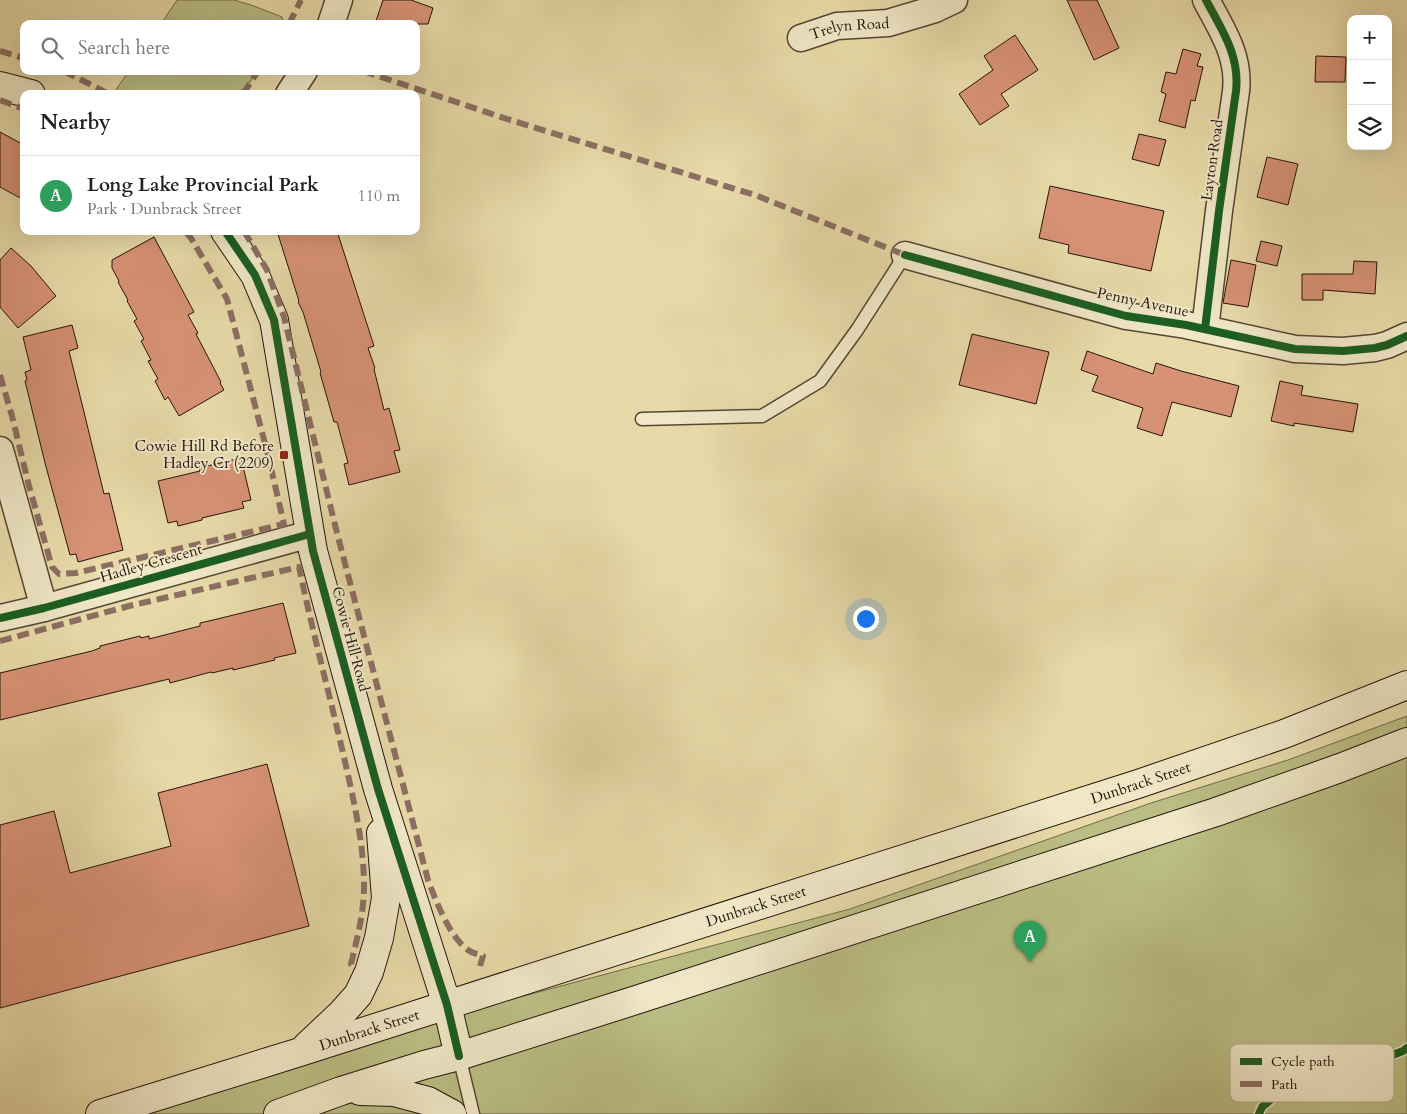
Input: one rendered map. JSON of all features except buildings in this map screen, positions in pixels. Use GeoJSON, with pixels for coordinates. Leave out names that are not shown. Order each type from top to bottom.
{"type":"FeatureCollection","features":[{"type":"Feature","properties":{"kind":"main road"},"geometry":{"type":"LineString","coordinates":[[0,86],[20,91]]}},
{"type":"Feature","properties":{"kind":"main road","name":"Cowie Hill Road"},"geometry":{"type":"LineString","coordinates":[[229,235],[255,276],[274,320],[313,551],[378,789],[447,1004],[459,1056]]}},
{"type":"Feature","properties":{"kind":"main road","name":"Dunbrack Street"},"geometry":{"type":"LineString","coordinates":[[100,1114],[659,938],[1138,784],[1284,734],[1407,685]]}},
{"type":"Feature","properties":{"kind":"main road"},"geometry":{"type":"LineString","coordinates":[[278,1114],[341,1091],[459,1056],[686,984],[1216,812],[1407,742]]}},
{"type":"Feature","properties":{"kind":"main road"},"geometry":{"type":"LineString","coordinates":[[300,1052],[341,1014],[358,995],[369,972],[379,938],[386,898],[378,789]]}},
{"type":"Feature","properties":{"kind":"main road"},"geometry":{"type":"LineString","coordinates":[[341,1091],[394,1092],[428,1101],[452,1114]]}},
{"type":"Feature","properties":{"kind":"street"},"geometry":{"type":"LineString","coordinates":[[332,20],[339,0]]}},
{"type":"Feature","properties":{"kind":"street","name":"Trelyn Road"},"geometry":{"type":"LineString","coordinates":[[801,38],[837,26],[888,24],[935,9],[954,0]]}},
{"type":"Feature","properties":{"kind":"street","name":"Layton Road"},"geometry":{"type":"LineString","coordinates":[[1205,330],[1237,71],[1233,53],[1223,30],[1206,0]]}},
{"type":"Feature","properties":{"kind":"street"},"geometry":{"type":"LineString","coordinates":[[292,90],[301,75]]}},
{"type":"Feature","properties":{"kind":"street","name":"Penny Avenue"},"geometry":{"type":"LineString","coordinates":[[905,255],[1126,316],[1186,325],[1295,348],[1321,351],[1375,348],[1407,336]]}},
{"type":"Feature","properties":{"kind":"street"},"geometry":{"type":"LineString","coordinates":[[0,450],[44,608]]}},
{"type":"Feature","properties":{"kind":"street","name":"Hadley Crescent"},"geometry":{"type":"LineString","coordinates":[[0,618],[44,608],[310,534]]}},
{"type":"Feature","properties":{"kind":"lane"},"geometry":{"type":"LineString","coordinates":[[642,419],[762,416],[820,381],[857,330],[905,255]]}},
{"type":"Feature","properties":{"kind":"lane"},"geometry":{"type":"LineString","coordinates":[[459,1056],[473,1114]]}},
{"type":"Feature","properties":{"kind":"green space"},"geometry":{"type":"Polygon","coordinates":[[[177,0],[234,0],[282,17],[283,20],[164,20],[177,0]]]}},
{"type":"Feature","properties":{"kind":"green space"},"geometry":{"type":"Polygon","coordinates":[[[126,75],[254,75],[245,90],[116,90],[126,75]]]}},
{"type":"Feature","properties":{"kind":"green space"},"geometry":{"type":"Polygon","coordinates":[[[1407,716],[1407,1114],[142,1114],[456,1014],[850,909],[1151,803],[1288,760],[1407,716]]]}},
{"type":"Feature","properties":{"kind":"marked path"},"geometry":{"type":"LineString","coordinates":[[291,20],[301,0]]}},
{"type":"Feature","properties":{"kind":"marked path"},"geometry":{"type":"LineString","coordinates":[[0,51],[20,57]]}},
{"type":"Feature","properties":{"kind":"marked path"},"geometry":{"type":"LineString","coordinates":[[72,75],[101,90]]}},
{"type":"Feature","properties":{"kind":"marked path"},"geometry":{"type":"LineString","coordinates":[[246,90],[255,75]]}},
{"type":"Feature","properties":{"kind":"marked path"},"geometry":{"type":"LineString","coordinates":[[375,75],[420,90]]}},
{"type":"Feature","properties":{"kind":"marked path"},"geometry":{"type":"LineString","coordinates":[[420,90],[507,119],[755,195],[905,255]]}},
{"type":"Feature","properties":{"kind":"marked path"},"geometry":{"type":"LineString","coordinates":[[0,100],[20,108]]}},
{"type":"Feature","properties":{"kind":"marked path"},"geometry":{"type":"LineString","coordinates":[[0,375],[52,567],[59,574],[76,573],[284,524],[227,299],[188,235]]}},
{"type":"Feature","properties":{"kind":"marked path"},"geometry":{"type":"LineString","coordinates":[[246,235],[267,270],[284,317],[336,529],[428,880],[444,918],[455,936],[468,950],[483,956],[480,966]]}},
{"type":"Feature","properties":{"kind":"marked path"},"geometry":{"type":"LineString","coordinates":[[0,641],[129,606],[299,567],[346,766],[361,841],[364,896],[360,926],[351,964],[357,967]]}},
{"type":"Feature","properties":{"kind":"cycle path"},"geometry":{"type":"LineString","coordinates":[[1205,329],[1237,78],[1232,55],[1224,33],[1206,0]]}},
{"type":"Feature","properties":{"kind":"cycle path"},"geometry":{"type":"LineString","coordinates":[[228,235],[255,275],[274,320],[313,551],[378,789],[447,1005],[459,1056]]}},
{"type":"Feature","properties":{"kind":"cycle path"},"geometry":{"type":"LineString","coordinates":[[905,255],[1126,316],[1186,325],[1295,349],[1343,351],[1375,348],[1407,336]]}},
{"type":"Feature","properties":{"kind":"cycle path"},"geometry":{"type":"LineString","coordinates":[[0,618],[44,608],[310,534]]}},
{"type":"Feature","properties":{"kind":"cycle path"},"geometry":{"type":"LineString","coordinates":[[1394,1055],[1407,1048]]}},
{"type":"Feature","properties":{"kind":"cycle path"},"geometry":{"type":"LineString","coordinates":[[1259,1114],[1262,1107],[1268,1102]]}},
{"type":"Feature","properties":{"kind":"place","name":"Cowie Hill Rd Before Hadley Cr (2209)"},"geometry":{"type":"Point","coordinates":[284,455]}},
{"type":"Feature","properties":{"kind":"place","name":"Long Lake Provincial Park"},"geometry":{"type":"Point","coordinates":[1030,962]}}]}
